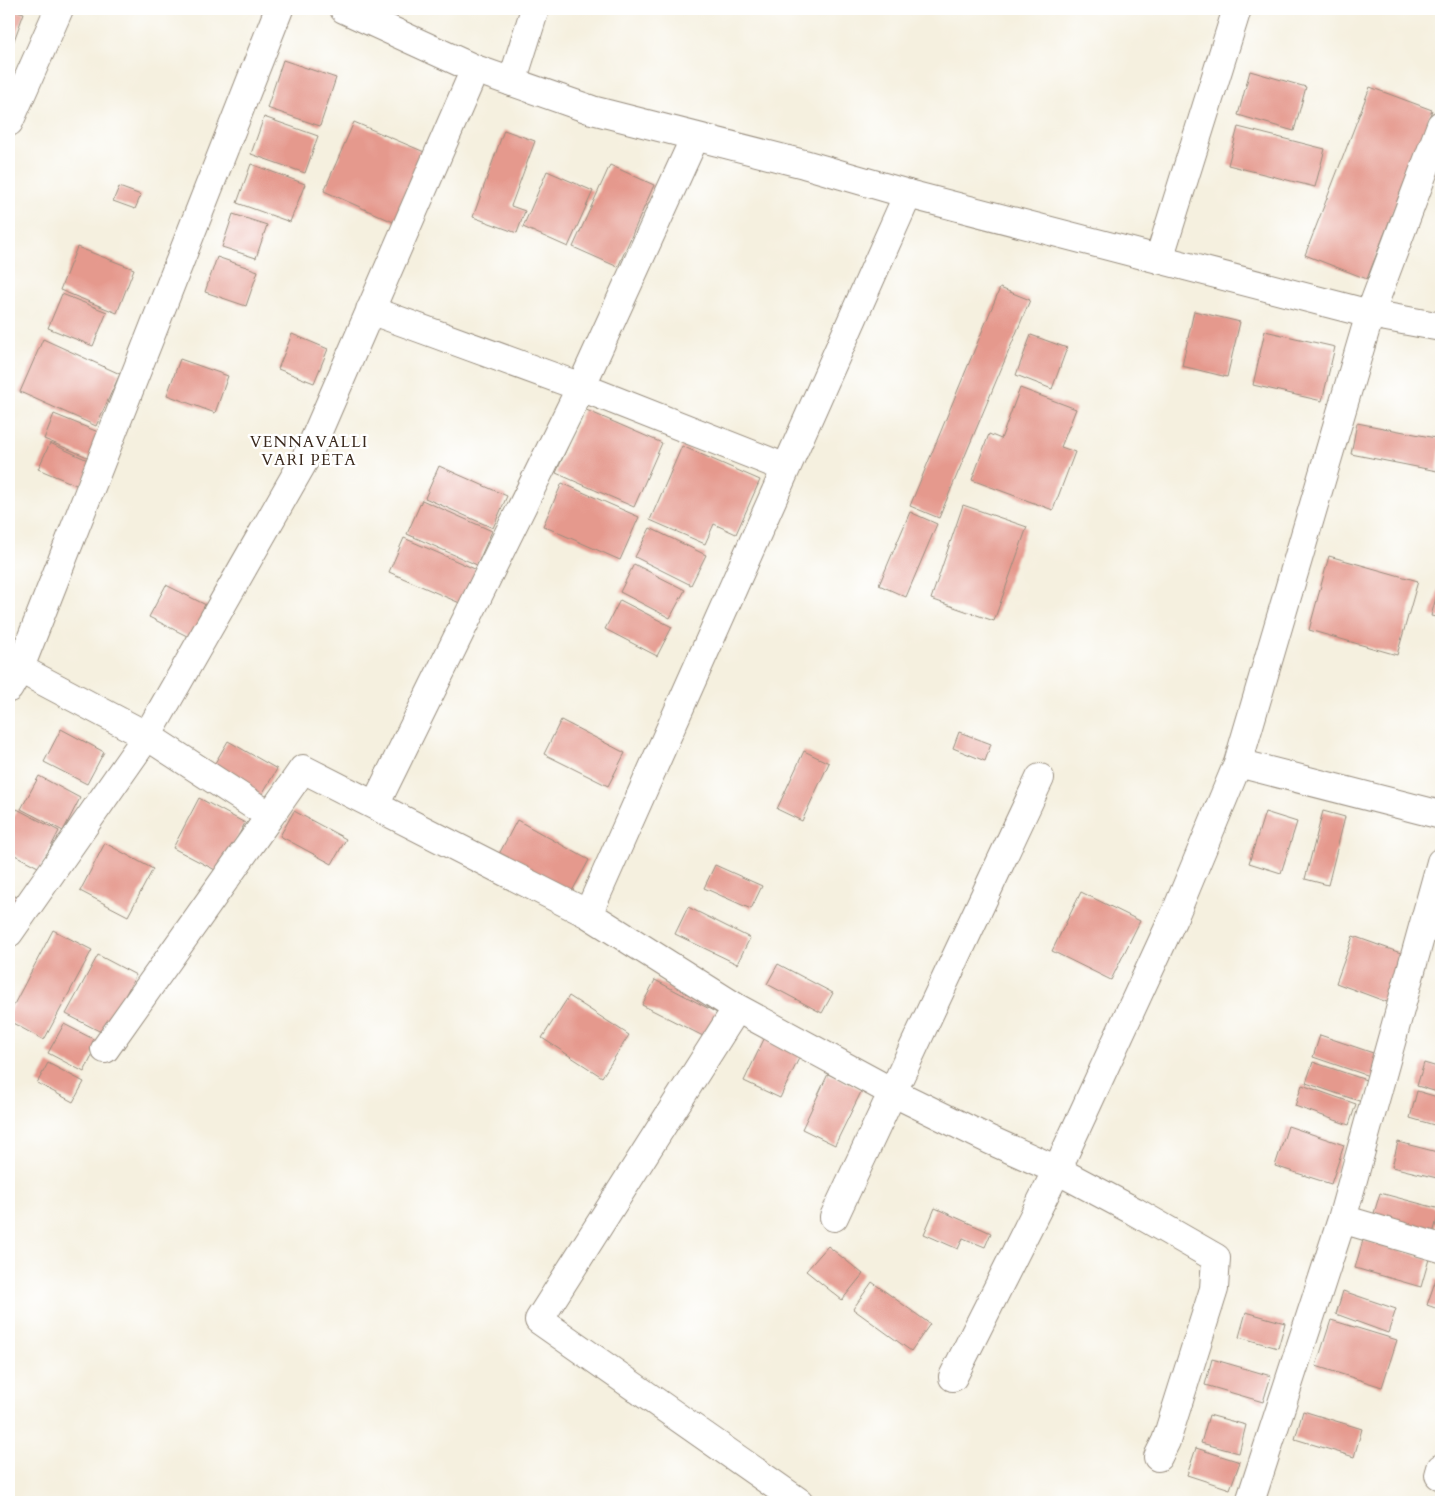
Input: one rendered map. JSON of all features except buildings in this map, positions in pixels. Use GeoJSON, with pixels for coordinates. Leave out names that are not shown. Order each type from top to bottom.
{"type":"FeatureCollection","features":[{"type":"Feature","properties":{"kind":"street"},"geometry":{"type":"LineString","coordinates":[[9,122],[59,9]]}},
{"type":"Feature","properties":{"kind":"street"},"geometry":{"type":"LineString","coordinates":[[270,816],[147,736],[12,673],[279,9]]}},
{"type":"Feature","properties":{"kind":"street"},"geometry":{"type":"LineString","coordinates":[[345,9],[475,69],[592,110],[804,164],[908,194],[1370,314],[1441,327]]}},
{"type":"Feature","properties":{"kind":"street"},"geometry":{"type":"LineString","coordinates":[[512,82],[535,9]]}},
{"type":"Feature","properties":{"kind":"street"},"geometry":{"type":"LineString","coordinates":[[1159,259],[1237,9]]}},
{"type":"Feature","properties":{"kind":"street"},"geometry":{"type":"LineString","coordinates":[[9,933],[147,736],[309,452],[475,69]]}},
{"type":"Feature","properties":{"kind":"street"},"geometry":{"type":"LineString","coordinates":[[953,1377],[1057,1170],[1176,912],[1238,763],[1370,314],[1441,125]]}},
{"type":"Feature","properties":{"kind":"street"},"geometry":{"type":"LineString","coordinates":[[375,805],[581,387],[695,136]]}},
{"type":"Feature","properties":{"kind":"street"},"geometry":{"type":"LineString","coordinates":[[588,914],[908,194]]}},
{"type":"Feature","properties":{"kind":"street"},"geometry":{"type":"LineString","coordinates":[[370,310],[581,387],[786,468]]}},
{"type":"Feature","properties":{"kind":"street"},"geometry":{"type":"LineString","coordinates":[[1238,763],[1441,815]]}},
{"type":"Feature","properties":{"kind":"street"},"geometry":{"type":"LineString","coordinates":[[105,1049],[303,769],[588,914],[737,1008],[892,1092],[990,1140],[1057,1170],[1216,1258],[1214,1289],[1166,1441],[1158,1457]]}},
{"type":"Feature","properties":{"kind":"street"},"geometry":{"type":"LineString","coordinates":[[834,1217],[1040,778]]}},
{"type":"Feature","properties":{"kind":"street"},"geometry":{"type":"LineString","coordinates":[[1250,1502],[1342,1219],[1441,862]]}},
{"type":"Feature","properties":{"kind":"street"},"geometry":{"type":"LineString","coordinates":[[737,1008],[539,1320],[799,1502]]}},
{"type":"Feature","properties":{"kind":"street"},"geometry":{"type":"LineString","coordinates":[[1342,1219],[1441,1248]]}},
{"type":"Feature","properties":{"kind":"district","name":"VENNAVALLI VARI PETA"},"geometry":{"type":"Point","coordinates":[309,451]}}]}
